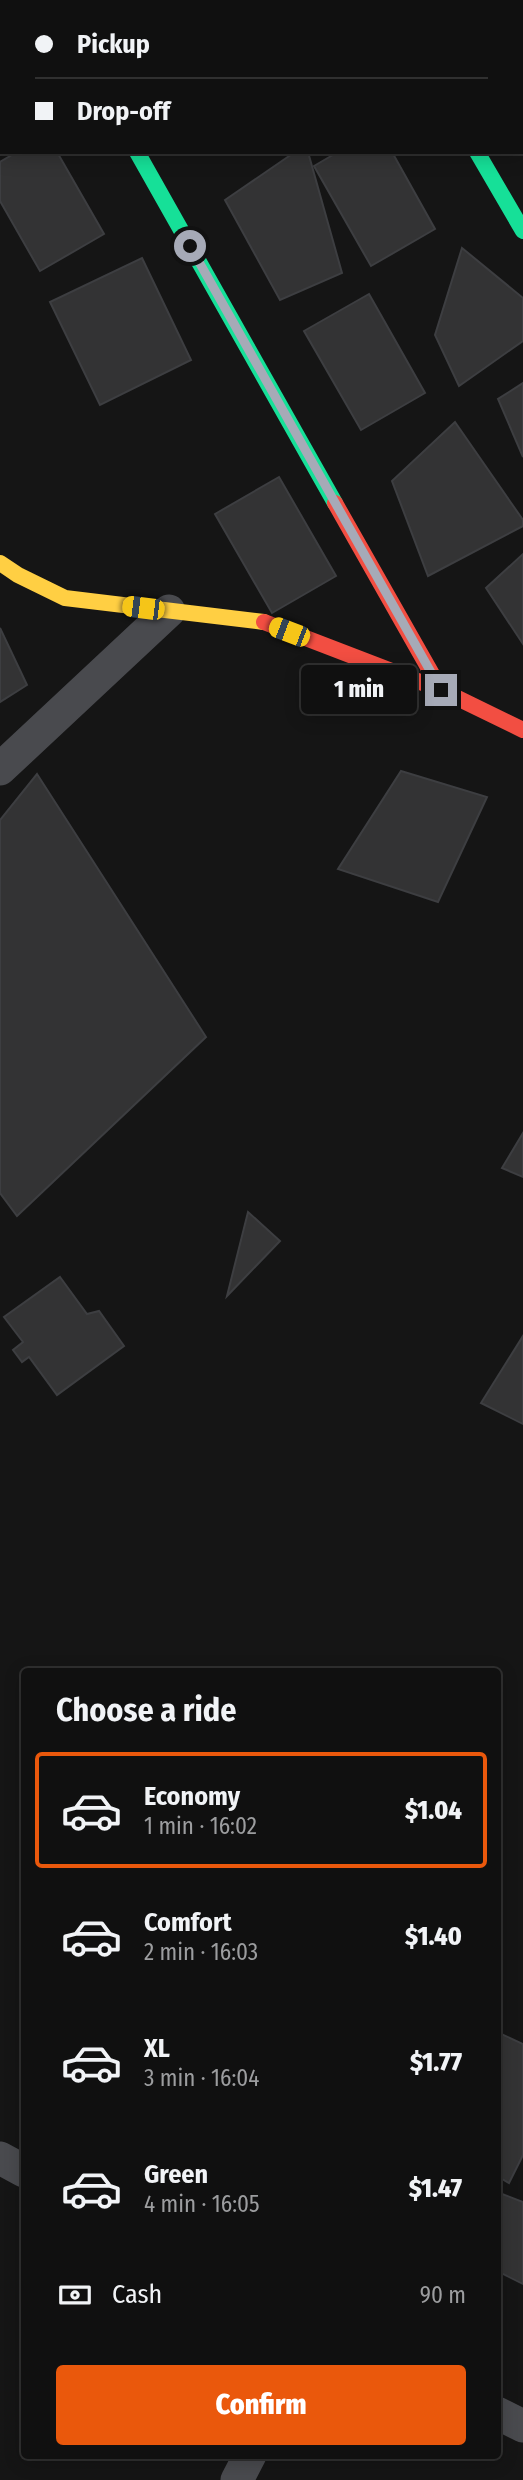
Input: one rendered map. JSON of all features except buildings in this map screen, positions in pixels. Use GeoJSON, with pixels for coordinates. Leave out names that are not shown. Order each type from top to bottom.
{"type":"FeatureCollection","features":[{"type":"Feature","properties":{"kind":"street"},"geometry":{"type":"LineString","coordinates":[[138,154],[441,690]]}},
{"type":"Feature","properties":{"kind":"street"},"geometry":{"type":"LineString","coordinates":[[478,154],[523,231]]}},
{"type":"Feature","properties":{"kind":"street"},"geometry":{"type":"LineString","coordinates":[[0,563],[65,598],[264,622],[441,690],[523,730]]}},
{"type":"Feature","properties":{"kind":"street"},"geometry":{"type":"LineString","coordinates":[[0,769],[169,611]]}},
{"type":"Feature","properties":{"kind":"street"},"geometry":{"type":"LineString","coordinates":[[0,2158],[21,2169]]}},
{"type":"Feature","properties":{"kind":"street"},"geometry":{"type":"LineString","coordinates":[[501,2415],[523,2426]]}},
{"type":"Feature","properties":{"kind":"street"},"geometry":{"type":"LineString","coordinates":[[237,2480],[248,2459]]}},
{"type":"Feature","properties":{"kind":"traffic: fast"},"geometry":{"type":"LineString","coordinates":[[138,154],[335,503]]}},
{"type":"Feature","properties":{"kind":"traffic: fast"},"geometry":{"type":"LineString","coordinates":[[478,154],[523,231]]}},
{"type":"Feature","properties":{"kind":"traffic: slow"},"geometry":{"type":"LineString","coordinates":[[0,563],[65,598],[264,622]]}},
{"type":"Feature","properties":{"kind":"traffic: jam"},"geometry":{"type":"LineString","coordinates":[[335,503],[441,690]]}},
{"type":"Feature","properties":{"kind":"traffic: jam"},"geometry":{"type":"LineString","coordinates":[[264,622],[441,690],[523,730]]}},
{"type":"Feature","properties":{"kind":"route"},"geometry":{"type":"LineString","coordinates":[[190,246],[441,690]]}}]}
